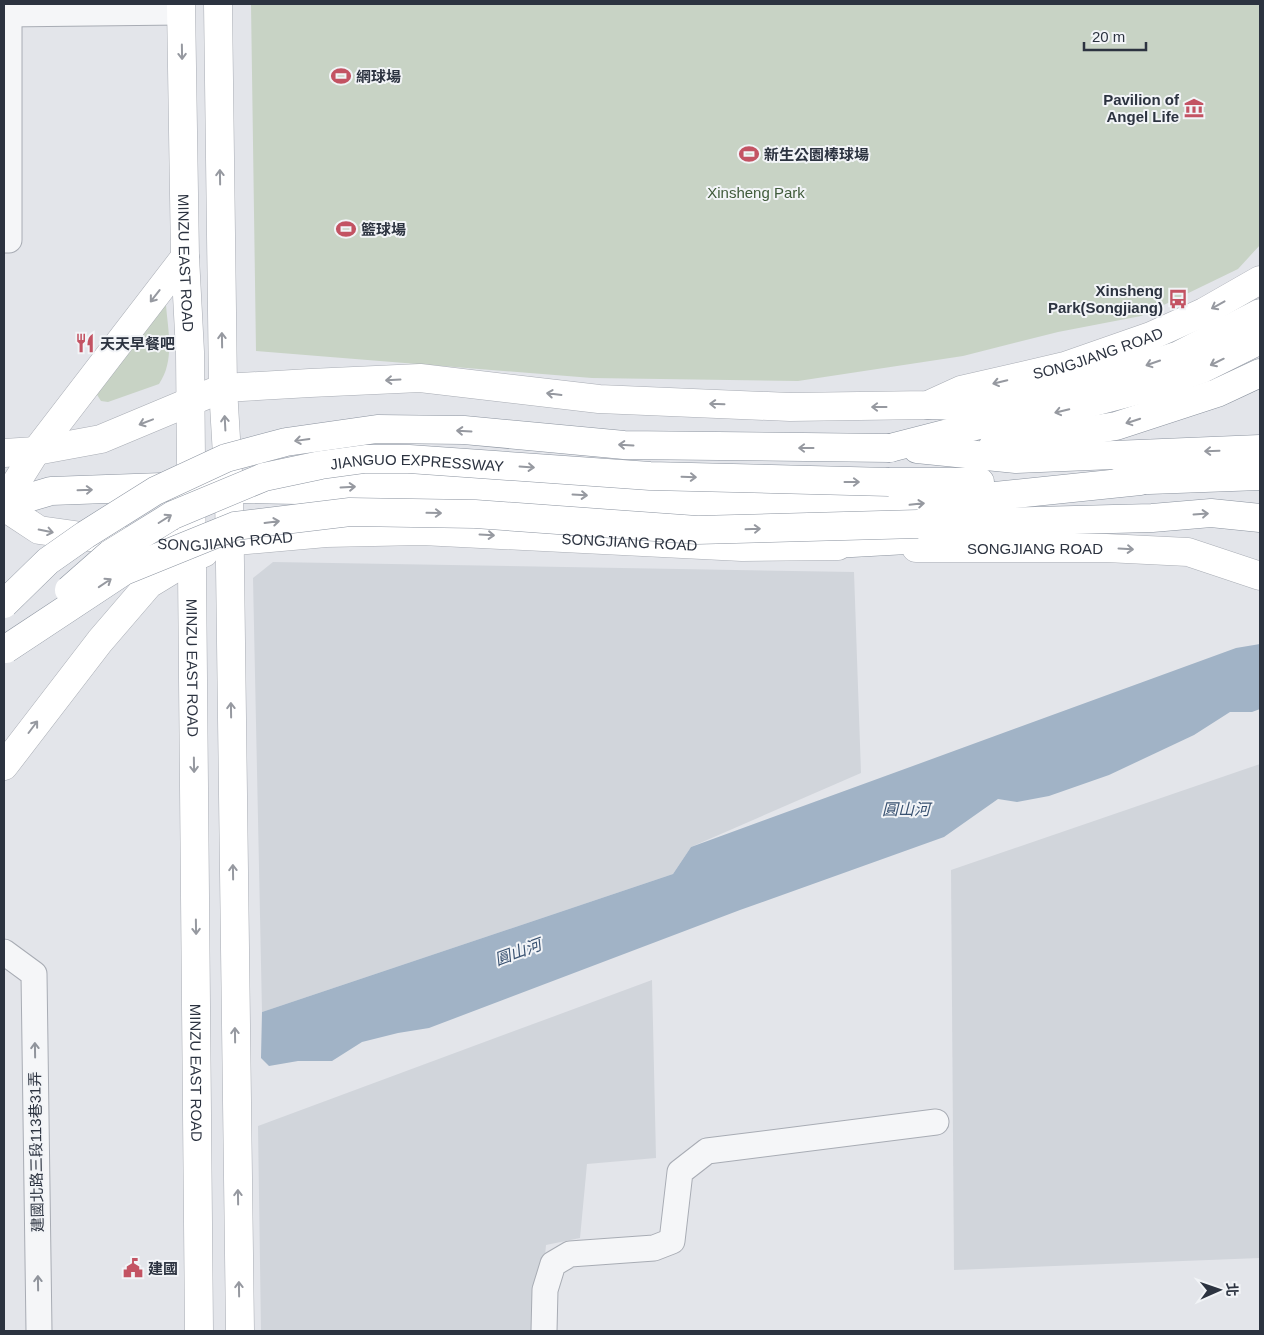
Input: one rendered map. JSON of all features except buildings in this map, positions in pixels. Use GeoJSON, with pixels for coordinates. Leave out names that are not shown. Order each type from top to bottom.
{"type":"FeatureCollection","features":[{"type":"Feature","properties":{"kind":"main road"},"geometry":{"type":"LineString","coordinates":[[218,4],[223,388],[229,489],[240,1331]]}},
{"type":"Feature","properties":{"kind":"main road","name":"MINZU EAST ROAD"},"geometry":{"type":"LineString","coordinates":[[181,8],[185,257],[190,402],[200,1331]]}},
{"type":"Feature","properties":{"kind":"main road"},"geometry":{"type":"LineString","coordinates":[[4,505],[36,451],[185,257]]}},
{"type":"Feature","properties":{"kind":"main road","name":"SONGJIANG ROAD"},"geometry":{"type":"LineString","coordinates":[[928,406],[961,390],[1065,366],[1151,336],[1204,312],[1260,280]]}},
{"type":"Feature","properties":{"kind":"main road"},"geometry":{"type":"LineString","coordinates":[[4,452],[36,451],[100,440],[223,388],[420,378],[599,400],[790,407],[989,407],[1082,387],[1178,355],[1260,314]]}},
{"type":"Feature","properties":{"kind":"main road"},"geometry":{"type":"LineString","coordinates":[[890,448],[995,421],[1040,416],[1147,388],[1202,369],[1260,340]]}},
{"type":"Feature","properties":{"kind":"main road"},"geometry":{"type":"LineString","coordinates":[[962,452],[1116,426],[1217,393],[1260,373]]}},
{"type":"Feature","properties":{"kind":"main road","name":"JIANGUO EXPRESSWAY"},"geometry":{"type":"LineString","coordinates":[[4,604],[48,561],[85,534],[156,491],[226,458],[286,442],[377,429],[464,430],[624,445],[890,448]]}},
{"type":"Feature","properties":{"kind":"main road"},"geometry":{"type":"LineString","coordinates":[[890,448],[962,452],[1016,459],[1260,449]]}},
{"type":"Feature","properties":{"kind":"main road","name":"JIANGUO EXPRESSWAY"},"geometry":{"type":"LineString","coordinates":[[5,651],[47,608],[110,554],[173,515],[264,477],[321,465],[365,459],[409,459],[650,476],[889,482],[1140,481]]}},
{"type":"Feature","properties":{"kind":"main road"},"geometry":{"type":"LineString","coordinates":[[4,505],[51,491],[190,486],[229,489],[298,490],[378,485],[478,489],[744,506],[898,506],[1140,481],[1260,476]]}},
{"type":"Feature","properties":{"kind":"main road","name":"SONGJIANG ROAD"},"geometry":{"type":"LineString","coordinates":[[4,505],[39,530],[191,552],[229,544],[326,534],[422,531],[742,547],[815,545],[939,548],[1106,548],[1188,552],[1260,576]]}},
{"type":"Feature","properties":{"kind":"main road"},"geometry":{"type":"LineString","coordinates":[[5,651],[124,571],[235,526],[350,512],[475,514],[697,530],[1152,518]]}},
{"type":"Feature","properties":{"kind":"main road"},"geometry":{"type":"LineString","coordinates":[[815,545],[1014,534],[1211,513],[1260,518]]}},
{"type":"Feature","properties":{"kind":"main road"},"geometry":{"type":"LineString","coordinates":[[4,766],[100,641],[149,584],[191,552]]}},
{"type":"Feature","properties":{"kind":"main road"},"geometry":{"type":"LineString","coordinates":[[199,1246],[238,1246]]}},
{"type":"Feature","properties":{"kind":"street"},"geometry":{"type":"LineString","coordinates":[[6,240],[7,10],[181,8]]}},
{"type":"Feature","properties":{"kind":"street","name":"建國北路三段113巷31弄"},"geometry":{"type":"LineString","coordinates":[[4,952],[34,974],[39,1331]]}},
{"type":"Feature","properties":{"kind":"street"},"geometry":{"type":"LineString","coordinates":[[544,1331],[545,1290],[553,1264],[570,1254],[654,1248],[672,1241],[680,1172],[707,1151],[936,1122]]}},
{"type":"Feature","properties":{"kind":"shaded area"},"geometry":{"type":"Polygon","coordinates":[[[273,562],[854,572],[861,773],[691,847],[673,874],[262,1012],[253,578],[273,562]]]}},
{"type":"Feature","properties":{"kind":"shaded area"},"geometry":{"type":"Polygon","coordinates":[[[1260,764],[1260,1258],[954,1270],[951,870],[1260,764]]]}},
{"type":"Feature","properties":{"kind":"shaded area"},"geometry":{"type":"Polygon","coordinates":[[[652,980],[656,1158],[587,1164],[580,1238],[546,1245],[538,1331],[261,1331],[258,1126],[652,980]]]}},
{"type":"Feature","properties":{"kind":"green space","name":"Xinsheng Park"},"geometry":{"type":"Polygon","coordinates":[[[251,4],[1260,4],[1260,245],[1238,269],[1141,316],[1058,332],[963,356],[798,381],[592,378],[256,351],[251,4]]]}},
{"type":"Feature","properties":{"kind":"green space"},"geometry":{"type":"Polygon","coordinates":[[[162,299],[166,305],[169,356],[164,375],[159,384],[108,402],[101,401],[94,390],[162,299]]]}},
{"type":"Feature","properties":{"kind":"water","name":"圓山河"},"geometry":{"type":"Polygon","coordinates":[[[1260,644],[1260,709],[1252,712],[1230,712],[1194,735],[1109,775],[1049,796],[1017,802],[998,799],[944,837],[740,910],[429,1028],[362,1042],[332,1061],[298,1061],[269,1066],[261,1058],[262,1012],[673,874],[691,847],[1236,648],[1260,644]]]}},
{"type":"Feature","properties":{"kind":"place","name":"網球場"},"geometry":{"type":"Point","coordinates":[341,76]}},
{"type":"Feature","properties":{"kind":"place","name":"Pavilion of Angel Life"},"geometry":{"type":"Point","coordinates":[1194,108]}},
{"type":"Feature","properties":{"kind":"place","name":"新生公園棒球場"},"geometry":{"type":"Point","coordinates":[749,154]}},
{"type":"Feature","properties":{"kind":"place","name":"籃球場"},"geometry":{"type":"Point","coordinates":[346,229]}},
{"type":"Feature","properties":{"kind":"place","name":"Xinsheng Park(Songjiang)"},"geometry":{"type":"Point","coordinates":[1178,299]}},
{"type":"Feature","properties":{"kind":"place","name":"天天早餐吧"},"geometry":{"type":"Point","coordinates":[85,343]}},
{"type":"Feature","properties":{"kind":"place","name":"建國"},"geometry":{"type":"Point","coordinates":[133,1268]}}]}
